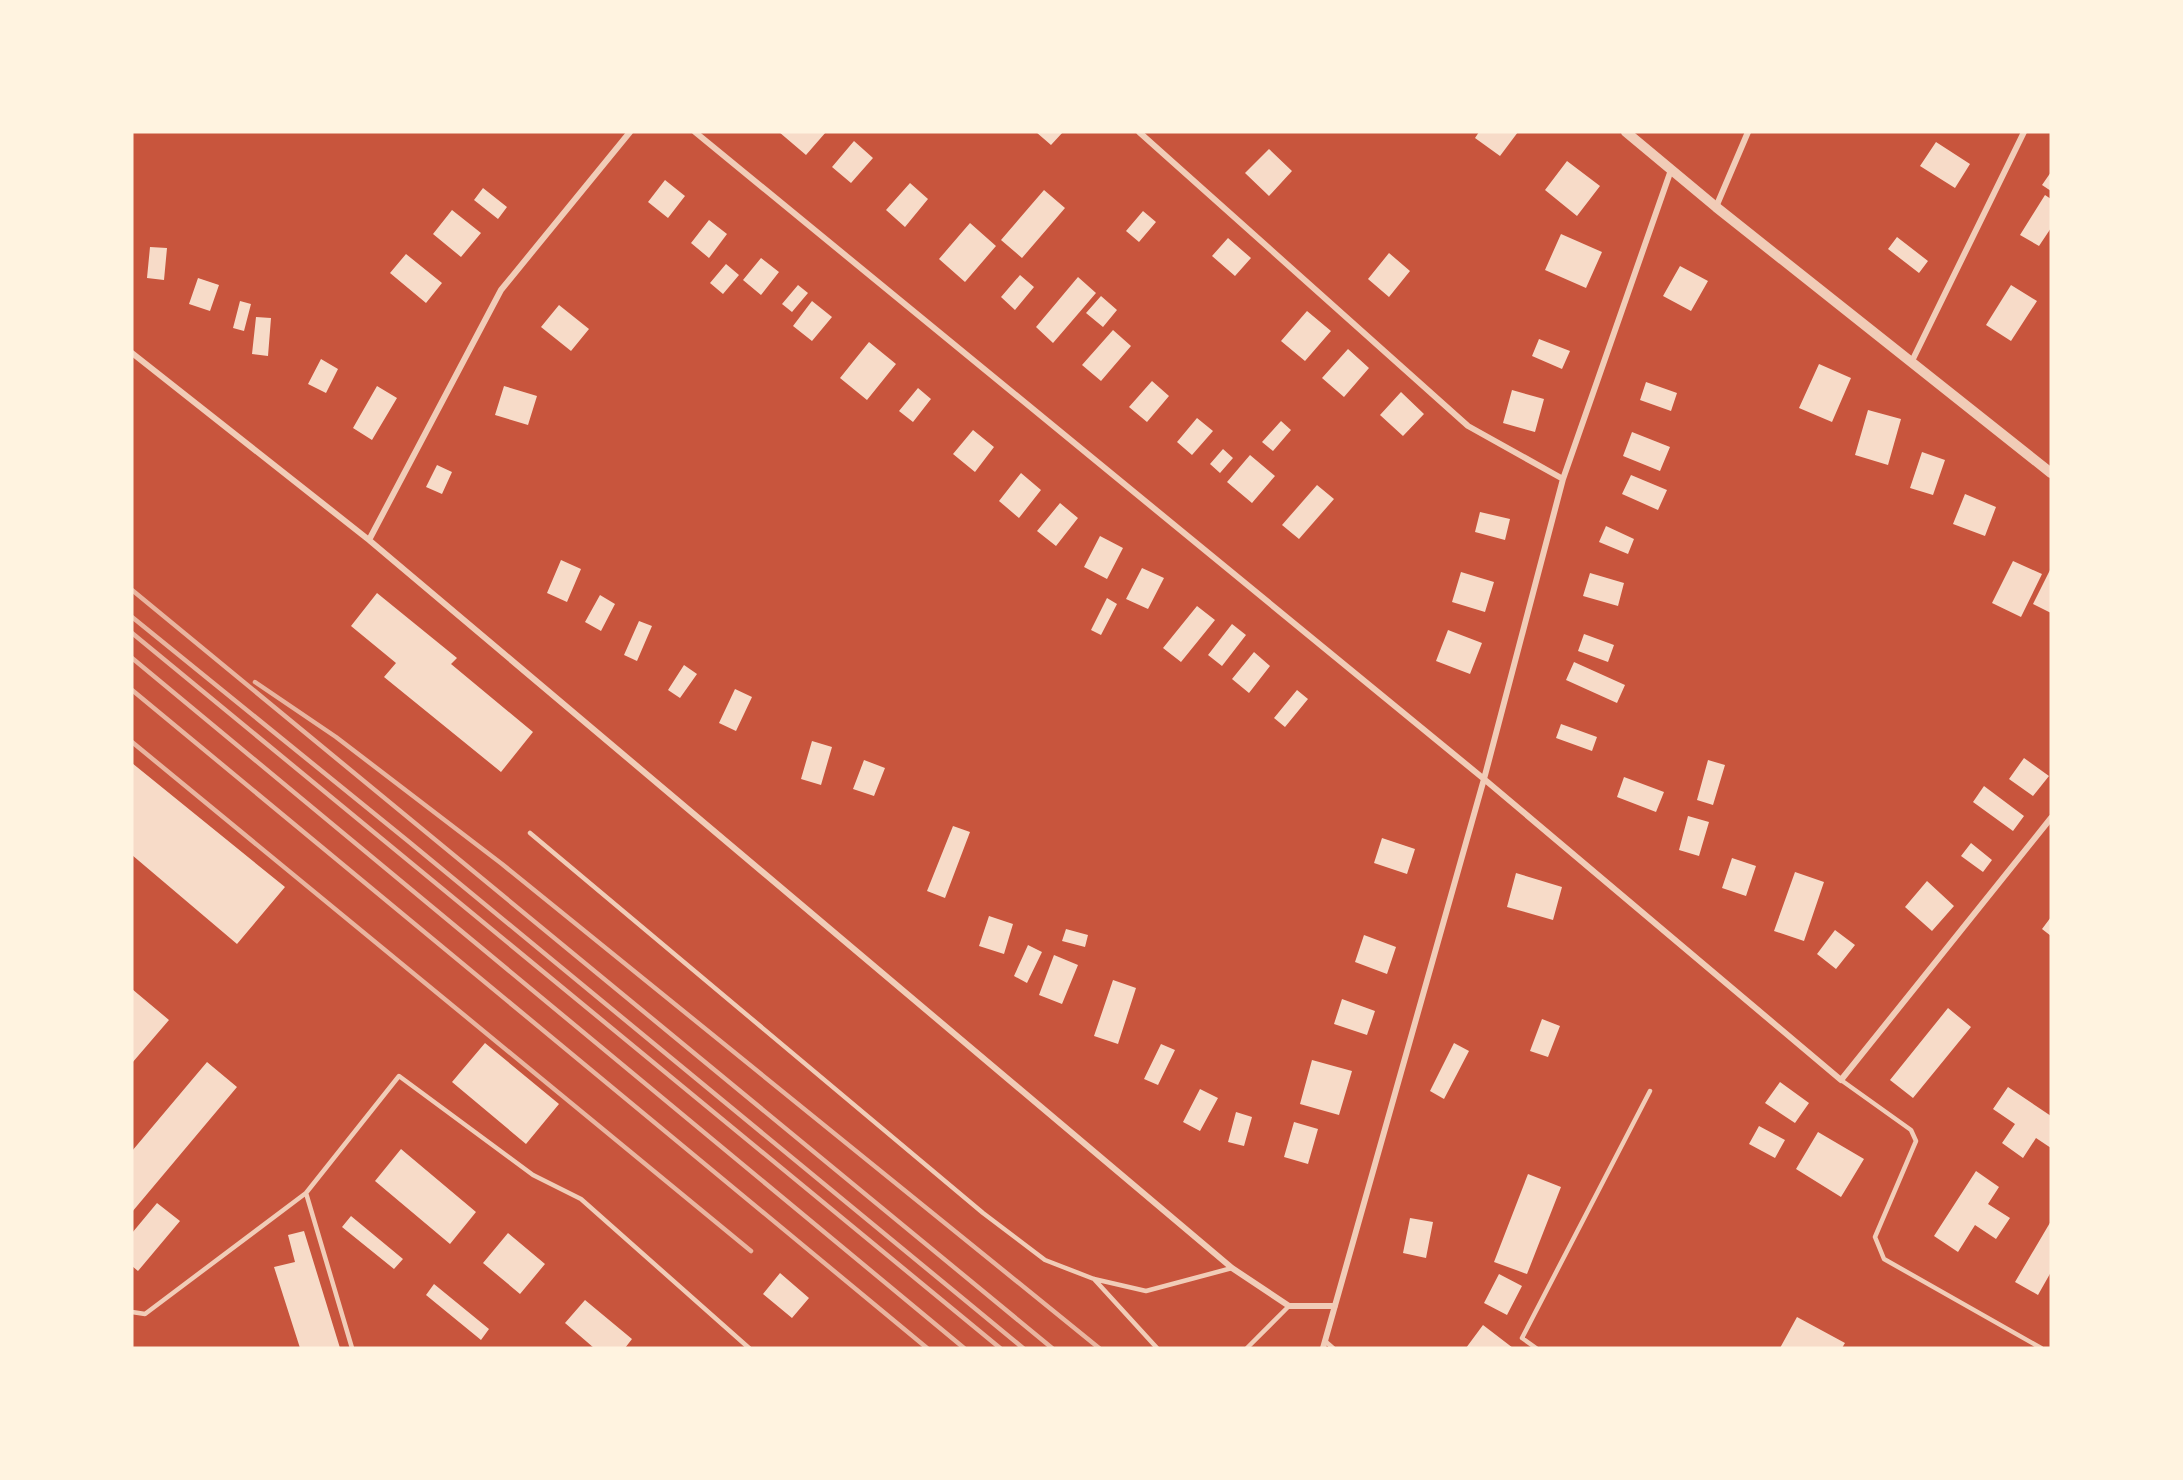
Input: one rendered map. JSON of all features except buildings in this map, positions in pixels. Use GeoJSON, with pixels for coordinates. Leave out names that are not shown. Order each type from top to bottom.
{"type":"FeatureCollection","features":[{"type":"Feature","properties":{"kind":"street"},"geometry":{"type":"LineString","coordinates":[[369,540],[501,290],[630,132]]}},
{"type":"Feature","properties":{"kind":"street"},"geometry":{"type":"LineString","coordinates":[[695,132],[1484,779],[1841,1080],[2051,818]]}},
{"type":"Feature","properties":{"kind":"street"},"geometry":{"type":"LineString","coordinates":[[1139,132],[1468,426],[1563,479]]}},
{"type":"Feature","properties":{"kind":"street"},"geometry":{"type":"LineString","coordinates":[[1626,132],[1716,207],[2051,473]]}},
{"type":"Feature","properties":{"kind":"street"},"geometry":{"type":"LineString","coordinates":[[1716,207],[1748,132]]}},
{"type":"Feature","properties":{"kind":"street"},"geometry":{"type":"LineString","coordinates":[[1912,361],[2024,132]]}},
{"type":"Feature","properties":{"kind":"street"},"geometry":{"type":"LineString","coordinates":[[1324,1345],[1484,779],[1563,479],[1671,169]]}},
{"type":"Feature","properties":{"kind":"street"},"geometry":{"type":"LineString","coordinates":[[132,352],[369,540],[1232,1268],[1289,1306],[1335,1306]]}},
{"type":"Feature","properties":{"kind":"lane"},"geometry":{"type":"LineString","coordinates":[[530,833],[983,1213],[1045,1260],[1094,1279],[1146,1291],[1232,1268]]}},
{"type":"Feature","properties":{"kind":"lane"},"geometry":{"type":"LineString","coordinates":[[132,1312],[145,1314],[306,1193],[399,1076],[533,1175],[581,1199],[749,1348]]}},
{"type":"Feature","properties":{"kind":"lane"},"geometry":{"type":"LineString","coordinates":[[1841,1080],[1911,1130],[1916,1141],[1875,1237],[1884,1259],[2041,1348]]}},
{"type":"Feature","properties":{"kind":"lane"},"geometry":{"type":"LineString","coordinates":[[1536,1348],[1522,1338],[1650,1091]]}},
{"type":"Feature","properties":{"kind":"lane"},"geometry":{"type":"LineString","coordinates":[[306,1193],[352,1348]]}},
{"type":"Feature","properties":{"kind":"lane"},"geometry":{"type":"LineString","coordinates":[[1094,1279],[1157,1348]]}},
{"type":"Feature","properties":{"kind":"lane"},"geometry":{"type":"LineString","coordinates":[[1247,1348],[1289,1306]]}},
{"type":"Feature","properties":{"kind":"lane"},"geometry":{"type":"LineString","coordinates":[[1324,1345],[1333,1348]]}},
{"type":"Feature","properties":{"kind":"railway"},"geometry":{"type":"LineString","coordinates":[[132,590],[1052,1348]]}},
{"type":"Feature","properties":{"kind":"railway"},"geometry":{"type":"LineString","coordinates":[[132,617],[408,841],[1023,1348]]}},
{"type":"Feature","properties":{"kind":"railway"},"geometry":{"type":"LineString","coordinates":[[132,633],[1000,1348]]}},
{"type":"Feature","properties":{"kind":"railway"},"geometry":{"type":"LineString","coordinates":[[132,658],[964,1348]]}},
{"type":"Feature","properties":{"kind":"railway"},"geometry":{"type":"LineString","coordinates":[[255,682],[336,737],[502,864],[1099,1348]]}},
{"type":"Feature","properties":{"kind":"railway"},"geometry":{"type":"LineString","coordinates":[[132,690],[927,1348]]}},
{"type":"Feature","properties":{"kind":"railway"},"geometry":{"type":"LineString","coordinates":[[132,742],[751,1251]]}}]}
